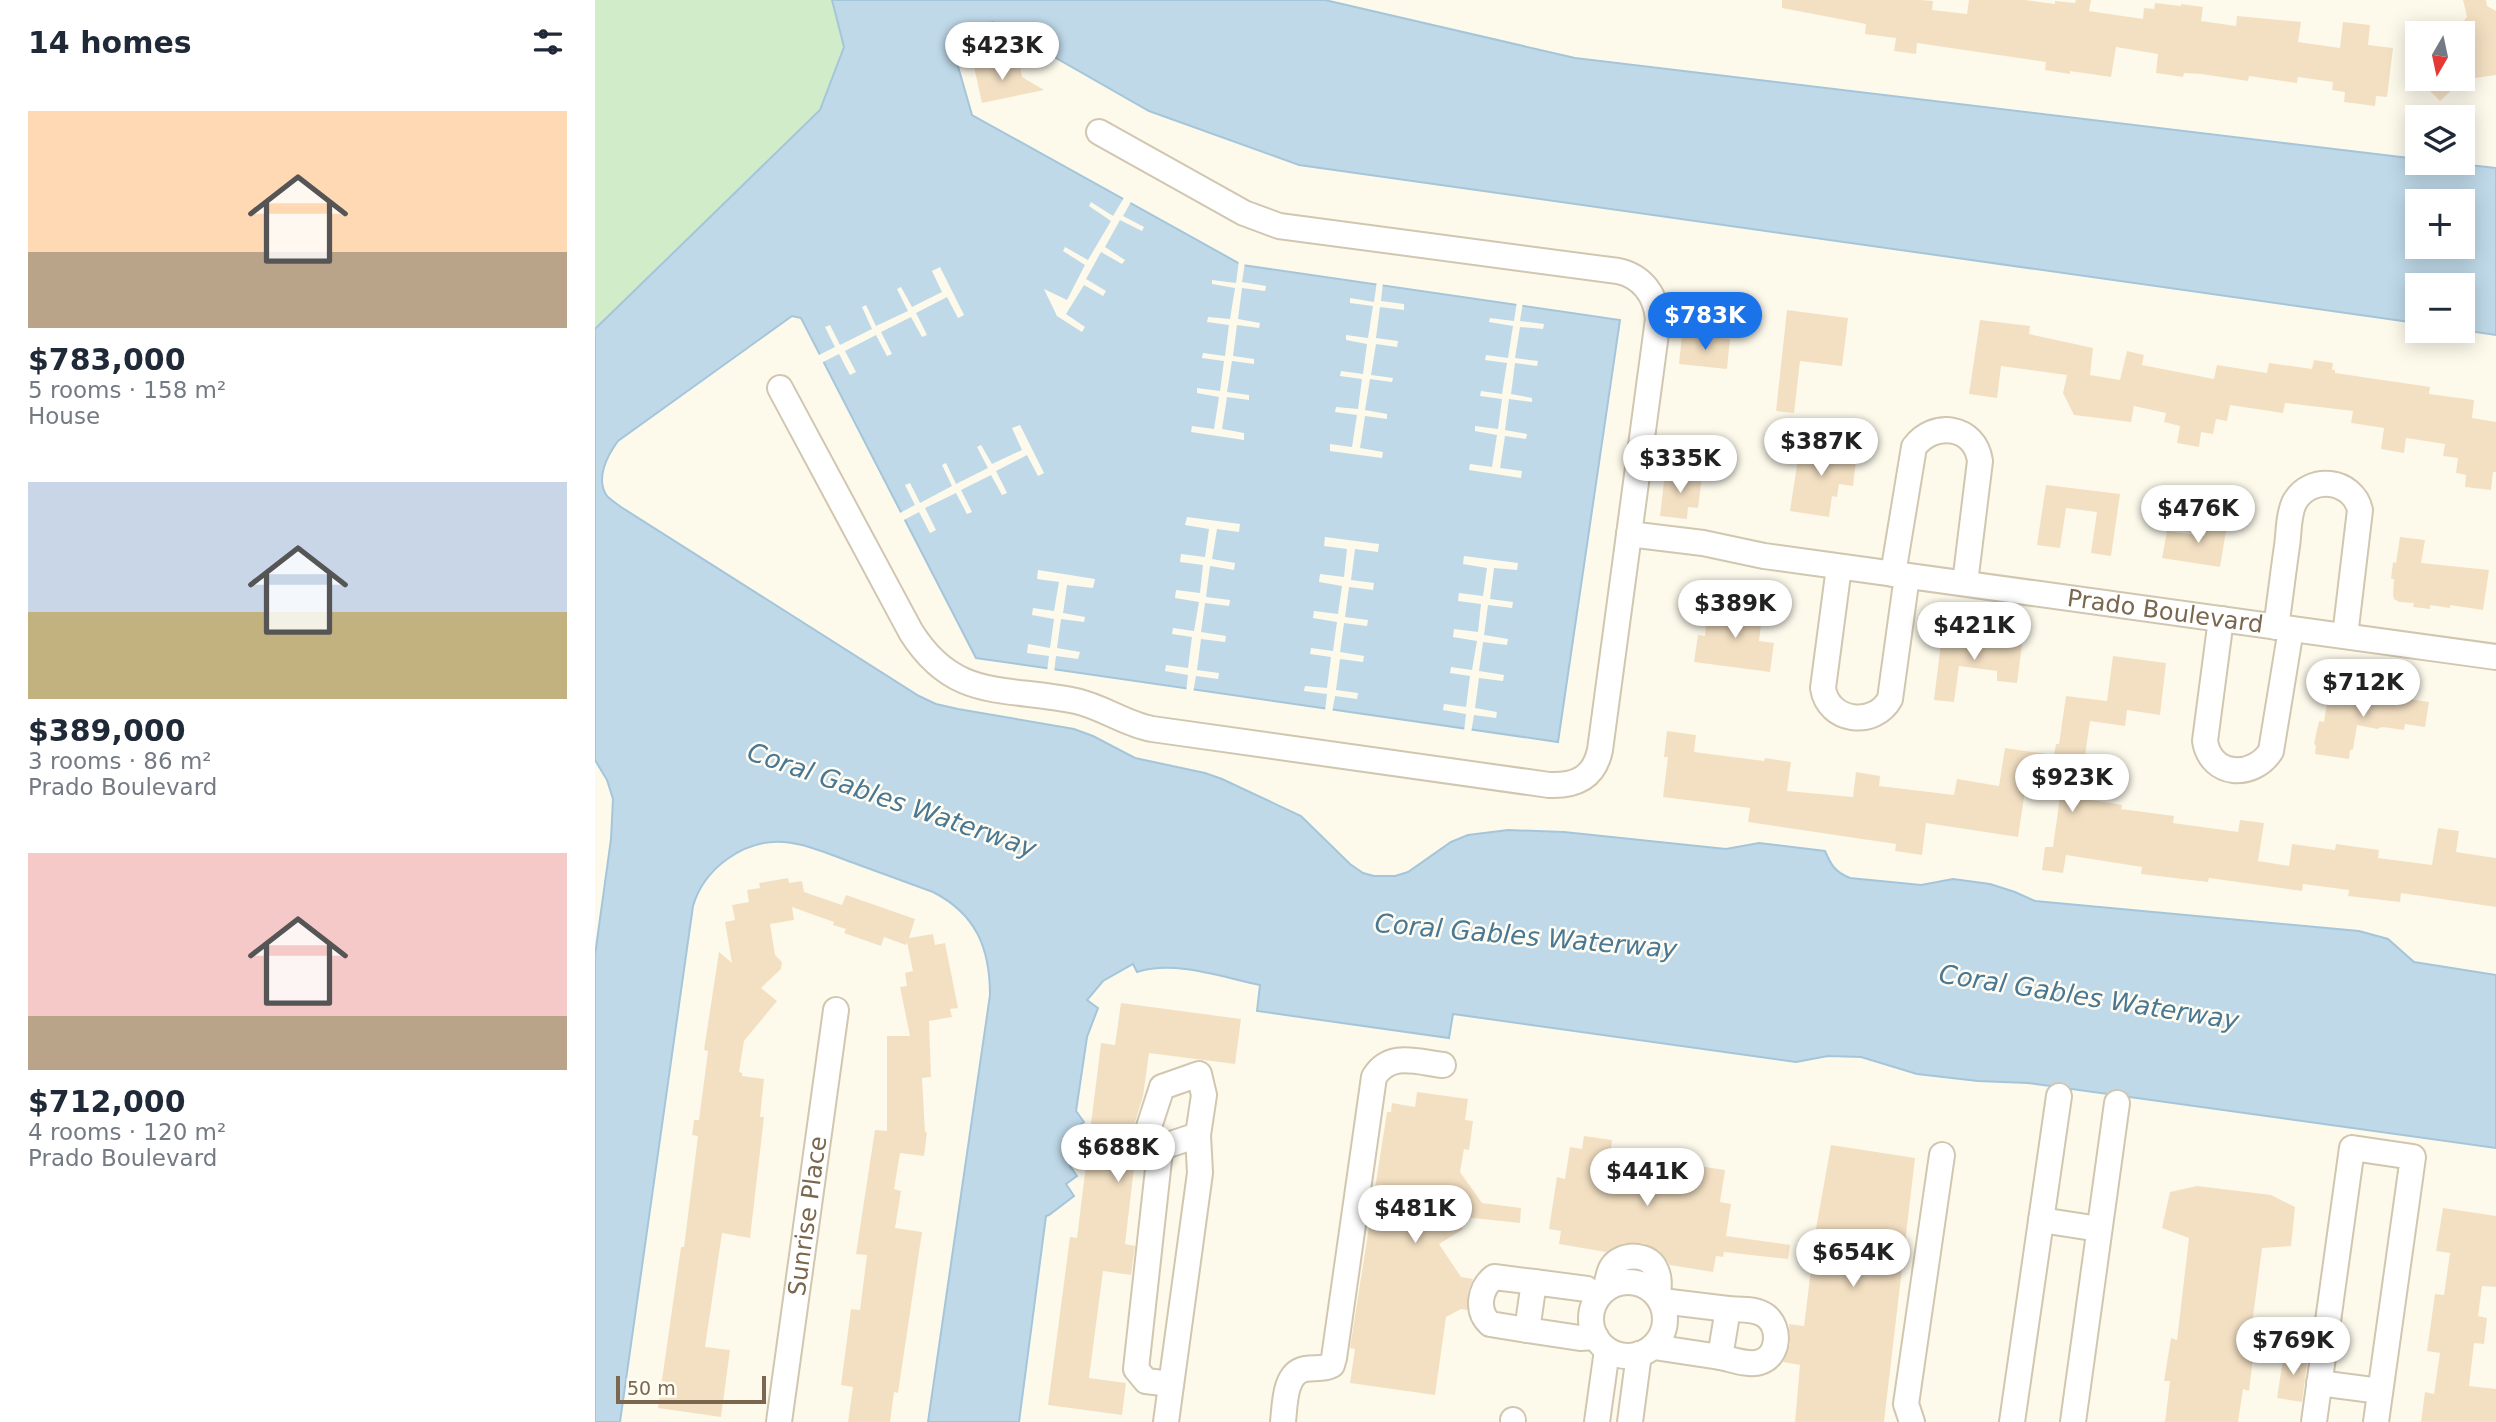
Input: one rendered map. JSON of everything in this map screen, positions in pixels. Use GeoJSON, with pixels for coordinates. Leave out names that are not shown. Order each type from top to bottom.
{"type":"FeatureCollection","features":[{"type":"Feature","properties":{"kind":"street"},"geometry":{"type":"LineString","coordinates":[[780,387],[911,632],[930,658],[957,679],[982,687],[1092,705],[1152,729],[1549,785],[1574,783],[1584,779],[1592,771],[1600,750],[1658,319],[1653,297],[1645,286],[1618,271],[1279,226],[1244,213],[1098,132]]}},
{"type":"Feature","properties":{"kind":"street"},"geometry":{"type":"LineString","coordinates":[[1839,567],[1823,688],[1832,707],[1845,716],[1863,718],[1877,714],[1890,699],[1911,454],[1925,435],[1943,429],[1958,432],[1971,441],[1980,461],[1965,583]]}},
{"type":"Feature","properties":{"kind":"street"},"geometry":{"type":"LineString","coordinates":[[2221,620],[2205,741],[2215,761],[2236,771],[2252,769],[2260,765],[2271,751],[2294,504],[2311,487],[2329,484],[2347,489],[2358,501],[2360,510],[2345,636]]}},
{"type":"Feature","properties":{"kind":"street","name":"Prado Boulevard"},"geometry":{"type":"LineString","coordinates":[[1629,534],[1703,543],[1764,556],[1839,567],[2496,657]]}},
{"type":"Feature","properties":{"kind":"street","name":"Sunrise Place"},"geometry":{"type":"LineString","coordinates":[[779,1422],[836,1010]]}},
{"type":"Feature","properties":{"kind":"street"},"geometry":{"type":"LineString","coordinates":[[1283,1422],[1288,1386],[1296,1373],[1304,1369],[1327,1368],[1332,1365],[1334,1359],[1374,1077],[1385,1063],[1393,1060],[1443,1065]]}},
{"type":"Feature","properties":{"kind":"street"},"geometry":{"type":"LineString","coordinates":[[1160,1151],[1145,1139],[1162,1087],[1199,1074],[1204,1095],[1198,1135],[1200,1173],[1166,1422]]}},
{"type":"Feature","properties":{"kind":"street"},"geometry":{"type":"LineString","coordinates":[[2012,1422],[2059,1096]]}},
{"type":"Feature","properties":{"kind":"street"},"geometry":{"type":"LineString","coordinates":[[2073,1422],[2116,1103]]}},
{"type":"Feature","properties":{"kind":"street"},"geometry":{"type":"LineString","coordinates":[[1171,1384],[1146,1381],[1136,1369],[1160,1151],[1165,1146],[1198,1135]]}},
{"type":"Feature","properties":{"kind":"street"},"geometry":{"type":"LineString","coordinates":[[2314,1422],[2352,1148],[2413,1157],[2376,1422]]}},
{"type":"Feature","properties":{"kind":"street"},"geometry":{"type":"LineString","coordinates":[[1912,1422],[1906,1404],[1942,1154]]}},
{"type":"Feature","properties":{"kind":"street"},"geometry":{"type":"LineString","coordinates":[[2041,1220],[2099,1229]]}},
{"type":"Feature","properties":{"kind":"street"},"geometry":{"type":"LineString","coordinates":[[1602,1292],[1494,1278],[1486,1284],[1481,1298],[1483,1313],[1490,1324],[1580,1338],[1602,1344],[1618,1355],[1646,1351],[1720,1357],[1748,1363],[1761,1362],[1772,1353],[1775,1345],[1774,1328],[1767,1316],[1760,1312],[1660,1298]]}},
{"type":"Feature","properties":{"kind":"street"},"geometry":{"type":"LineString","coordinates":[[1597,1422],[1602,1344],[1591,1325],[1591,1314],[1602,1292],[1614,1284],[1634,1281],[1644,1284],[1660,1298],[1666,1313],[1666,1326],[1661,1337],[1646,1351],[1630,1422]]}},
{"type":"Feature","properties":{"kind":"street"},"geometry":{"type":"LineString","coordinates":[[1527,1330],[1535,1282]]}},
{"type":"Feature","properties":{"kind":"street"},"geometry":{"type":"LineString","coordinates":[[1146,1286],[1183,1291]]}},
{"type":"Feature","properties":{"kind":"street"},"geometry":{"type":"LineString","coordinates":[[1720,1357],[1728,1309]]}},
{"type":"Feature","properties":{"kind":"street"},"geometry":{"type":"LineString","coordinates":[[2319,1383],[2380,1391]]}},
{"type":"Feature","properties":{"kind":"green space"},"geometry":{"type":"Polygon","coordinates":[[[595,0],[832,0],[844,47],[820,110],[595,329],[595,0]]]}},
{"type":"Feature","properties":{"kind":"water","name":"Coral Gables Waterway"},"geometry":{"type":"Polygon","coordinates":[[[832,0],[1325,0],[1575,58],[2405,158],[2405,175],[2475,175],[2475,166],[2496,168],[2496,335],[2475,332],[2475,273],[2405,273],[2405,321],[1299,165],[1149,111],[993,22],[949,35],[972,115],[1242,265],[1620,320],[1558,742],[976,658],[801,318],[792,316],[618,441],[604,468],[602,482],[607,496],[621,507],[919,696],[936,704],[958,709],[1074,729],[1135,758],[1222,779],[1301,816],[1350,864],[1363,873],[1374,876],[1395,876],[1408,872],[1451,842],[1468,835],[1508,830],[1564,832],[1726,849],[1759,843],[1825,851],[1834,868],[1850,878],[1921,885],[1953,879],[1990,884],[2035,901],[2359,931],[2388,939],[2414,962],[2496,975],[2496,1148],[2028,1083],[1917,1074],[1861,1057],[1828,1056],[1796,1062],[1453,1014],[1449,1038],[1257,1011],[1260,985],[1183,969],[1137,972],[1133,964],[1103,981],[1087,1000],[1098,1008],[1087,1037],[1076,1111],[1084,1122],[1075,1129],[1082,1138],[1071,1148],[1080,1159],[1070,1166],[1077,1176],[1066,1184],[1074,1196],[1046,1216],[1019,1422],[928,1422],[990,995],[987,962],[978,934],[970,922],[948,901],[933,892],[810,847],[769,842],[740,851],[727,859],[706,880],[693,906],[620,1422],[595,1422],[595,955],[611,839],[613,799],[607,780],[595,760],[595,329],[820,110],[844,47],[832,0]]]}},
{"type":"Feature","properties":{"kind":"pier"},"geometry":{"type":"Polygon","coordinates":[[[1125,196],[1132,200],[1123,216],[1144,227],[1142,231],[1120,220],[1105,247],[1125,260],[1122,264],[1101,252],[1086,279],[1106,291],[1103,296],[1084,285],[1066,314],[1085,327],[1082,332],[1057,316],[1044,289],[1067,300],[1085,265],[1063,251],[1065,247],[1088,260],[1111,221],[1089,206],[1091,202],[1113,216],[1125,196]]]}},
{"type":"Feature","properties":{"kind":"pier"},"geometry":{"type":"Polygon","coordinates":[[[1239,260],[1245,262],[1242,282],[1266,286],[1265,291],[1242,288],[1238,319],[1260,323],[1259,328],[1237,325],[1233,356],[1254,359],[1254,364],[1232,361],[1227,392],[1249,395],[1249,400],[1227,397],[1222,429],[1244,433],[1244,440],[1191,432],[1192,426],[1214,429],[1219,397],[1197,393],[1197,388],[1220,391],[1224,361],[1202,358],[1203,353],[1225,356],[1229,325],[1207,322],[1208,317],[1230,319],[1235,288],[1212,284],[1212,280],[1236,283],[1239,260]]]}},
{"type":"Feature","properties":{"kind":"pier"},"geometry":{"type":"Polygon","coordinates":[[[940,267],[964,315],[958,318],[947,297],[916,313],[927,335],[922,337],[911,317],[881,332],[892,354],[887,356],[876,335],[845,351],[856,372],[850,375],[839,354],[821,363],[817,356],[835,347],[825,327],[830,325],[840,345],[872,329],[862,307],[866,305],[876,326],[908,311],[897,289],[901,287],[912,307],[942,292],[932,271],[940,267]]]}},
{"type":"Feature","properties":{"kind":"pier"},"geometry":{"type":"Polygon","coordinates":[[[1377,281],[1383,282],[1381,301],[1404,304],[1404,310],[1380,307],[1376,338],[1398,341],[1397,347],[1376,344],[1371,375],[1393,378],[1392,382],[1370,379],[1365,410],[1387,414],[1387,419],[1365,416],[1360,448],[1383,452],[1382,458],[1330,451],[1330,444],[1352,447],[1357,415],[1335,412],[1336,407],[1358,409],[1362,379],[1340,376],[1341,371],[1363,374],[1367,344],[1346,340],[1346,335],[1368,338],[1373,306],[1350,303],[1350,298],[1374,302],[1377,281]]]}},
{"type":"Feature","properties":{"kind":"pier"},"geometry":{"type":"Polygon","coordinates":[[[1517,301],[1523,302],[1520,321],[1544,324],[1543,329],[1520,327],[1515,358],[1538,361],[1537,366],[1515,363],[1511,394],[1532,398],[1532,402],[1509,399],[1505,430],[1527,434],[1526,439],[1505,436],[1500,468],[1522,471],[1521,478],[1469,470],[1470,464],[1492,467],[1497,435],[1475,431],[1475,426],[1498,429],[1502,399],[1480,396],[1481,391],[1502,394],[1507,363],[1485,360],[1486,355],[1508,358],[1513,326],[1489,322],[1490,318],[1514,321],[1517,301]]]}},
{"type":"Feature","properties":{"kind":"pier"},"geometry":{"type":"Polygon","coordinates":[[[1020,425],[1044,473],[1038,476],[1027,455],[996,471],[1007,493],[1002,495],[991,475],[961,490],[972,512],[967,514],[956,493],[925,508],[936,530],[930,533],[919,512],[902,521],[898,514],[915,505],[905,485],[910,483],[920,503],[952,486],[942,465],[946,463],[956,484],[988,468],[977,447],[981,445],[992,464],[1022,450],[1012,428],[1020,425]]]}},
{"type":"Feature","properties":{"kind":"pier"},"geometry":{"type":"Polygon","coordinates":[[[1187,517],[1240,524],[1239,532],[1217,529],[1212,559],[1235,563],[1234,570],[1210,566],[1206,597],[1230,600],[1229,606],[1205,603],[1201,632],[1226,636],[1225,642],[1201,639],[1197,670],[1219,673],[1218,679],[1196,676],[1193,693],[1186,692],[1188,675],[1165,671],[1166,665],[1188,668],[1192,637],[1172,634],[1173,628],[1194,631],[1199,602],[1175,598],[1176,590],[1200,593],[1203,565],[1180,562],[1181,554],[1205,557],[1209,529],[1185,525],[1187,517]]]}},
{"type":"Feature","properties":{"kind":"pier"},"geometry":{"type":"Polygon","coordinates":[[[1325,537],[1379,544],[1378,552],[1355,549],[1351,580],[1374,583],[1373,590],[1349,587],[1345,617],[1368,620],[1367,626],[1344,623],[1340,652],[1364,656],[1363,662],[1340,659],[1336,690],[1358,693],[1357,699],[1335,696],[1332,713],[1325,712],[1327,694],[1304,691],[1305,686],[1327,688],[1331,657],[1310,654],[1311,648],[1333,651],[1337,622],[1313,618],[1314,611],[1338,614],[1342,586],[1319,582],[1320,574],[1344,577],[1347,549],[1324,546],[1325,537]]]}},
{"type":"Feature","properties":{"kind":"pier"},"geometry":{"type":"Polygon","coordinates":[[[1464,556],[1518,563],[1517,570],[1494,568],[1490,599],[1513,602],[1512,608],[1488,605],[1484,635],[1508,639],[1507,645],[1483,642],[1479,671],[1504,675],[1503,681],[1479,678],[1475,708],[1497,712],[1496,718],[1474,715],[1471,733],[1464,732],[1466,714],[1443,710],[1444,704],[1466,707],[1470,676],[1450,673],[1451,667],[1472,670],[1477,641],[1453,637],[1454,629],[1478,632],[1481,604],[1458,601],[1459,593],[1483,596],[1487,568],[1463,564],[1464,556]]]}},
{"type":"Feature","properties":{"kind":"pier"},"geometry":{"type":"Polygon","coordinates":[[[1038,570],[1095,579],[1093,588],[1067,585],[1063,613],[1085,617],[1084,622],[1061,619],[1057,648],[1080,652],[1078,659],[1056,656],[1054,673],[1047,672],[1049,656],[1027,653],[1028,644],[1050,648],[1054,619],[1032,615],[1033,608],[1054,611],[1059,582],[1037,579],[1038,570]]]}},
{"type":"Feature","properties":{"kind":"building"},"geometry":{"type":"Polygon","coordinates":[[[1782,0],[1921,0],[1933,1],[1932,10],[1967,14],[1969,0],[2025,0],[2055,4],[2055,1],[2075,3],[2076,0],[2091,0],[2089,11],[2143,19],[2144,8],[2154,9],[2155,3],[2181,4],[2203,7],[2201,21],[2236,26],[2237,16],[2301,22],[2298,42],[2340,48],[2343,22],[2370,25],[2368,45],[2393,48],[2387,97],[2376,96],[2375,106],[2344,102],[2345,92],[2332,90],[2333,82],[2298,77],[2297,83],[2249,76],[2248,81],[2201,74],[2184,73],[2183,77],[2156,73],[2158,54],[2116,47],[2111,77],[2045,70],[2046,62],[1917,43],[1916,54],[1894,51],[1896,38],[1865,34],[1866,24],[1782,8],[1782,0]]]}},
{"type":"Feature","properties":{"kind":"building"},"geometry":{"type":"Polygon","coordinates":[[[2463,0],[2486,0],[2487,6],[2496,11],[2496,75],[2475,78],[2475,21],[2464,21],[2467,17],[2463,0]]]}},
{"type":"Feature","properties":{"kind":"building"},"geometry":{"type":"Polygon","coordinates":[[[1008,60],[1009,69],[1020,66],[1022,77],[1044,90],[982,103],[974,67],[1008,60]]]}},
{"type":"Feature","properties":{"kind":"building"},"geometry":{"type":"Polygon","coordinates":[[[2430,91],[2450,91],[2440,101],[2430,91]]]}},
{"type":"Feature","properties":{"kind":"building"},"geometry":{"type":"Polygon","coordinates":[[[1787,310],[1848,318],[1842,366],[1800,361],[1794,413],[1776,411],[1787,310]]]}},
{"type":"Feature","properties":{"kind":"building"},"geometry":{"type":"Polygon","coordinates":[[[1980,320],[2030,326],[2029,334],[2093,348],[2090,375],[2120,380],[2127,351],[2144,355],[2142,365],[2214,379],[2217,365],[2267,373],[2269,363],[2312,369],[2314,360],[2333,363],[2332,370],[2335,370],[2335,373],[2430,387],[2429,394],[2474,400],[2472,418],[2496,422],[2496,472],[2493,472],[2491,490],[2465,487],[2466,475],[2456,473],[2458,458],[2443,456],[2445,444],[2406,438],[2404,453],[2381,449],[2384,428],[2351,423],[2353,411],[2285,403],[2283,413],[2230,405],[2227,421],[2216,419],[2213,434],[2201,432],[2199,447],[2177,443],[2180,426],[2164,422],[2166,413],[2134,406],[2131,422],[2074,415],[2063,393],[2067,375],[2001,366],[1997,398],[1969,394],[1980,320]]]}},
{"type":"Feature","properties":{"kind":"building"},"geometry":{"type":"Polygon","coordinates":[[[1682,334],[1730,339],[1727,369],[1679,364],[1682,334]]]}},
{"type":"Feature","properties":{"kind":"building"},"geometry":{"type":"Polygon","coordinates":[[[1810,441],[1845,446],[1843,459],[1856,461],[1853,486],[1839,484],[1837,497],[1832,496],[1829,517],[1790,511],[1799,452],[1808,454],[1810,441]]]}},
{"type":"Feature","properties":{"kind":"building"},"geometry":{"type":"Polygon","coordinates":[[[1665,472],[1702,476],[1698,508],[1688,507],[1687,519],[1660,516],[1665,472]]]}},
{"type":"Feature","properties":{"kind":"building"},"geometry":{"type":"Polygon","coordinates":[[[2046,485],[2120,494],[2111,556],[2091,553],[2097,512],[2066,508],[2060,548],[2037,545],[2046,485]]]}},
{"type":"Feature","properties":{"kind":"building"},"geometry":{"type":"Polygon","coordinates":[[[2209,516],[2228,519],[2220,567],[2162,558],[2167,531],[2205,536],[2209,516]]]}},
{"type":"Feature","properties":{"kind":"building"},"geometry":{"type":"Polygon","coordinates":[[[2400,537],[2425,540],[2421,563],[2489,570],[2483,610],[2450,605],[2450,608],[2430,605],[2430,609],[2413,607],[2414,603],[2394,599],[2394,579],[2391,579],[2400,537]]]}},
{"type":"Feature","properties":{"kind":"building"},"geometry":{"type":"Polygon","coordinates":[[[1715,602],[1763,609],[1759,641],[1774,643],[1770,672],[1694,662],[1698,635],[1705,636],[1706,625],[1711,626],[1715,602]]]}},
{"type":"Feature","properties":{"kind":"building"},"geometry":{"type":"Polygon","coordinates":[[[1942,634],[2022,644],[2017,683],[1997,681],[1997,671],[1959,666],[1954,702],[1934,700],[1942,634]]]}},
{"type":"Feature","properties":{"kind":"building"},"geometry":{"type":"Polygon","coordinates":[[[2113,656],[2166,663],[2160,715],[2127,710],[2125,726],[2090,721],[2079,798],[2122,805],[2121,809],[2174,816],[2173,823],[2238,832],[2240,820],[2264,823],[2258,861],[2289,866],[2292,844],[2335,850],[2336,844],[2379,850],[2378,858],[2432,865],[2438,828],[2459,831],[2456,852],[2496,858],[2496,907],[2401,893],[2400,902],[2348,896],[2349,890],[2303,884],[2302,891],[2209,878],[2208,882],[2141,874],[2142,867],[2066,855],[2063,873],[2042,870],[2045,847],[2053,847],[2060,797],[2025,791],[2018,837],[1926,823],[1922,855],[1895,851],[1896,844],[1748,822],[1750,808],[1663,797],[1668,757],[1664,757],[1667,731],[1696,735],[1694,752],[1791,762],[1787,791],[1853,797],[1856,772],[1880,776],[1879,786],[1954,795],[1957,779],[1999,786],[2005,748],[2054,755],[2056,744],[2059,744],[2066,696],[2107,701],[2113,656]]]}},
{"type":"Feature","properties":{"kind":"building"},"geometry":{"type":"Polygon","coordinates":[[[2338,689],[2404,701],[2404,698],[2429,702],[2425,727],[2405,724],[2404,730],[2357,725],[2349,759],[2315,754],[2314,744],[2319,721],[2324,722],[2328,697],[2338,689]]]}},
{"type":"Feature","properties":{"kind":"building"},"geometry":{"type":"Polygon","coordinates":[[[788,878],[789,883],[802,881],[804,892],[842,905],[846,895],[915,919],[909,938],[933,934],[935,945],[945,943],[958,1008],[950,1009],[952,1017],[929,1021],[931,1077],[922,1078],[927,1133],[924,1156],[900,1153],[894,1189],[901,1191],[895,1228],[922,1232],[898,1393],[894,1392],[890,1422],[848,1422],[853,1387],[841,1385],[851,1309],[860,1310],[867,1255],[856,1254],[875,1130],[887,1131],[887,1036],[910,1036],[900,987],[907,986],[905,973],[913,971],[907,942],[906,945],[884,937],[881,946],[844,933],[846,929],[833,925],[834,922],[792,907],[794,920],[770,924],[775,955],[782,962],[781,969],[761,988],[777,1001],[744,1041],[739,1072],[742,1076],[764,1079],[760,1117],[764,1117],[750,1238],[722,1233],[705,1347],[730,1350],[721,1417],[658,1408],[681,1247],[684,1247],[698,1136],[692,1135],[694,1120],[699,1120],[708,1051],[704,1050],[719,952],[732,963],[725,922],[735,920],[732,905],[749,902],[747,890],[760,888],[759,883],[788,878]]]}},
{"type":"Feature","properties":{"kind":"building"},"geometry":{"type":"Polygon","coordinates":[[[1121,1003],[1241,1019],[1235,1064],[1149,1053],[1143,1096],[1131,1135],[1131,1144],[1136,1151],[1125,1244],[1135,1246],[1131,1275],[1103,1271],[1089,1378],[1126,1383],[1122,1415],[1048,1405],[1070,1237],[1077,1238],[1101,1043],[1115,1045],[1121,1003]]]}},
{"type":"Feature","properties":{"kind":"building"},"geometry":{"type":"Polygon","coordinates":[[[1417,1092],[1468,1099],[1465,1120],[1473,1121],[1469,1150],[1464,1149],[1460,1172],[1482,1203],[1521,1208],[1520,1223],[1454,1216],[1463,1229],[1439,1244],[1461,1277],[1473,1279],[1468,1291],[1467,1310],[1461,1309],[1446,1317],[1435,1395],[1350,1383],[1355,1349],[1350,1348],[1387,1112],[1391,1112],[1392,1103],[1415,1107],[1417,1092]]]}},
{"type":"Feature","properties":{"kind":"building"},"geometry":{"type":"Polygon","coordinates":[[[1584,1136],[1612,1140],[1611,1151],[1626,1155],[1725,1170],[1720,1202],[1731,1204],[1726,1236],[1790,1245],[1788,1259],[1724,1252],[1723,1257],[1716,1256],[1713,1272],[1670,1265],[1660,1251],[1643,1243],[1624,1243],[1606,1252],[1559,1244],[1561,1231],[1549,1229],[1557,1177],[1565,1179],[1570,1147],[1582,1149],[1584,1136]]]}},
{"type":"Feature","properties":{"kind":"building"},"geometry":{"type":"Polygon","coordinates":[[[1831,1145],[1915,1158],[1884,1422],[1795,1422],[1800,1365],[1783,1362],[1790,1344],[1789,1324],[1804,1326],[1810,1262],[1831,1145]]]}},
{"type":"Feature","properties":{"kind":"building"},"geometry":{"type":"Polygon","coordinates":[[[2197,1186],[2271,1195],[2295,1207],[2291,1246],[2262,1248],[2249,1348],[2254,1349],[2249,1391],[2243,1389],[2238,1422],[2165,1422],[2170,1381],[2164,1381],[2171,1338],[2177,1340],[2189,1238],[2162,1228],[2170,1192],[2197,1186]]]}},
{"type":"Feature","properties":{"kind":"building"},"geometry":{"type":"Polygon","coordinates":[[[2443,1208],[2496,1216],[2496,1287],[2482,1286],[2478,1316],[2487,1318],[2484,1344],[2474,1343],[2469,1386],[2496,1389],[2496,1422],[2421,1422],[2425,1392],[2434,1394],[2440,1353],[2427,1351],[2435,1294],[2444,1295],[2450,1253],[2436,1251],[2443,1208]]]}},
{"type":"Feature","properties":{"kind":"building"},"geometry":{"type":"Polygon","coordinates":[[[2284,1353],[2308,1356],[2302,1402],[2277,1398],[2284,1353]]]}}]}
